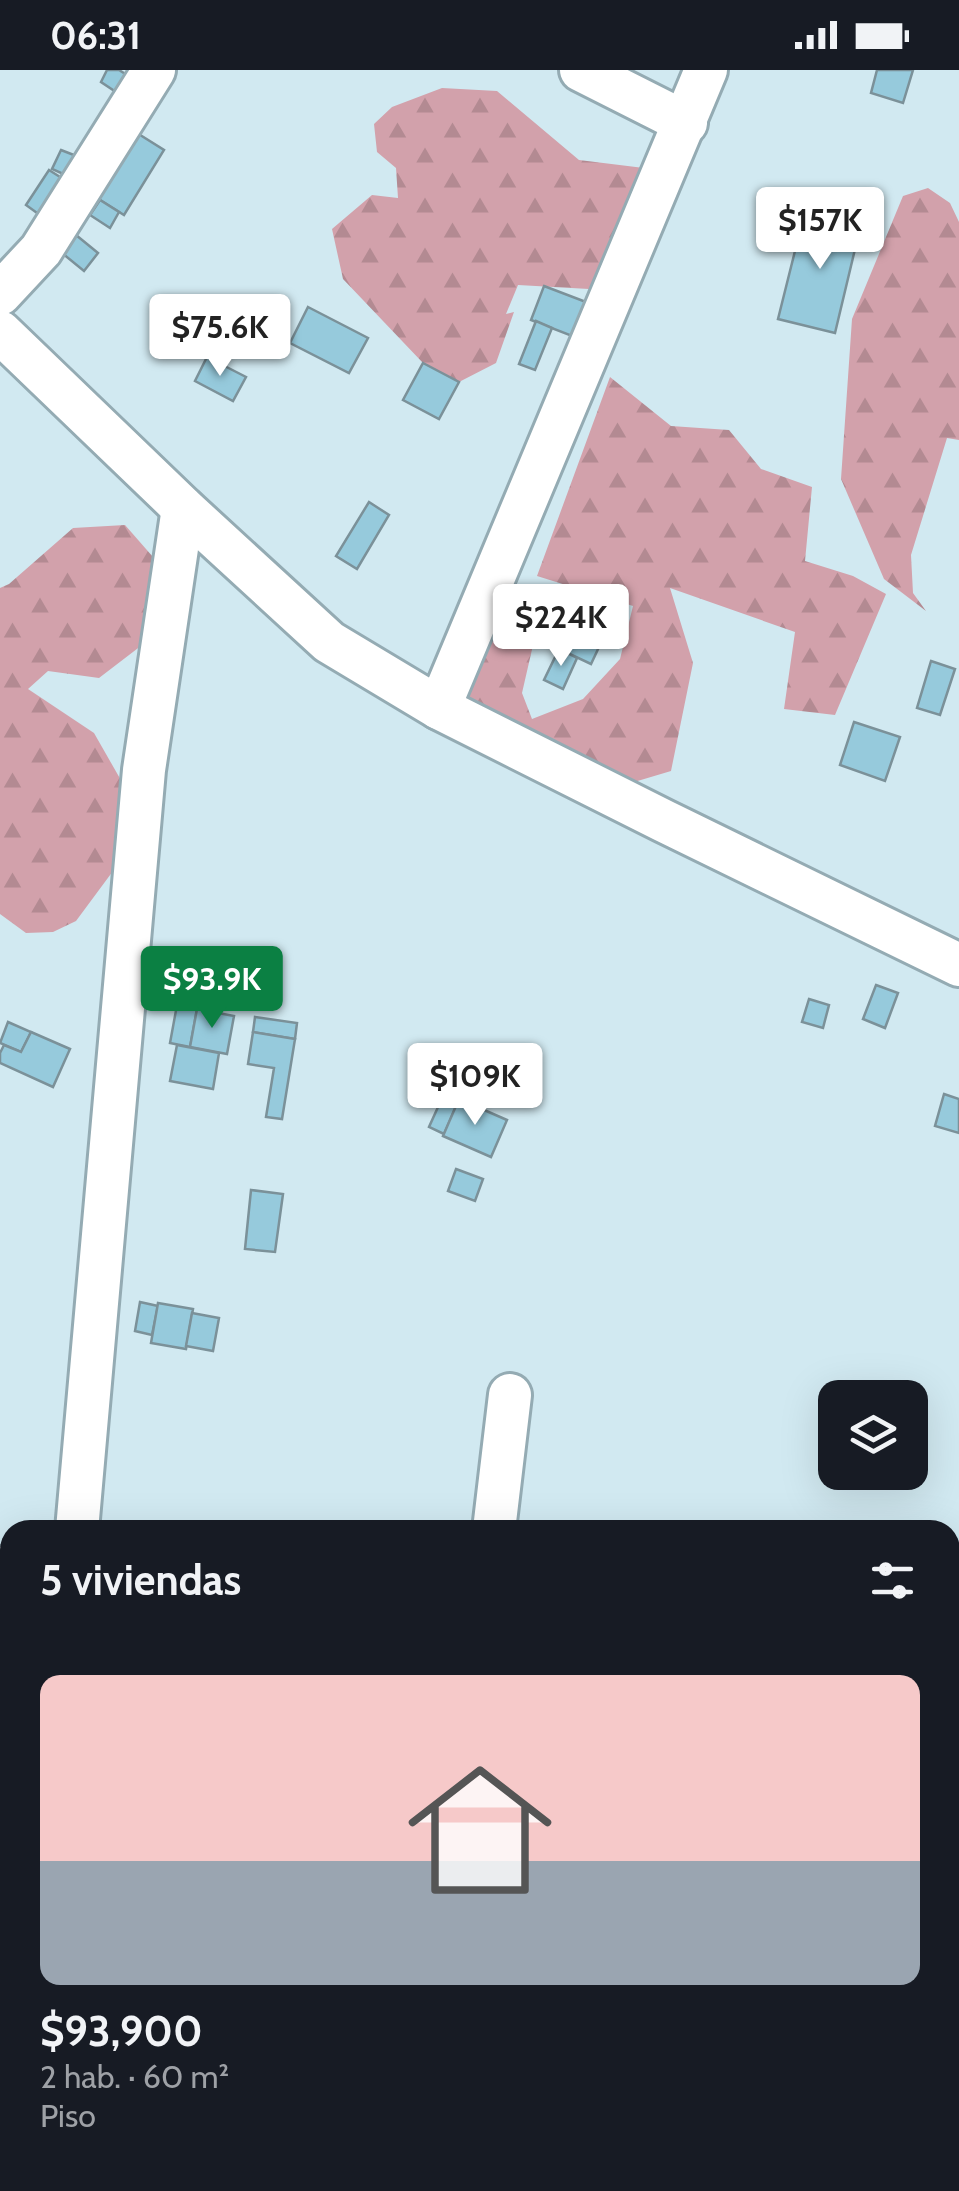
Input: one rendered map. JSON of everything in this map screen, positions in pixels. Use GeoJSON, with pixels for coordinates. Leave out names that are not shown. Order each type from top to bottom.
{"type":"FeatureCollection","features":[{"type":"Feature","properties":{"kind":"street"},"geometry":{"type":"LineString","coordinates":[[0,294],[40,250],[154,70]]}},
{"type":"Feature","properties":{"kind":"street"},"geometry":{"type":"LineString","coordinates":[[582,70],[686,123]]}},
{"type":"Feature","properties":{"kind":"street"},"geometry":{"type":"LineString","coordinates":[[439,708],[706,70]]}},
{"type":"Feature","properties":{"kind":"street"},"geometry":{"type":"LineString","coordinates":[[0,332],[329,642],[439,708],[959,965]]}},
{"type":"Feature","properties":{"kind":"street"},"geometry":{"type":"LineString","coordinates":[[78,1520],[144,770],[183,508]]}},
{"type":"Feature","properties":{"kind":"street"},"geometry":{"type":"LineString","coordinates":[[495,1520],[510,1395]]}},
{"type":"Feature","properties":{"kind":"green space"},"geometry":{"type":"Polygon","coordinates":[[[442,88],[497,91],[579,160],[652,169],[635,265],[589,289],[518,285],[506,314],[514,312],[496,363],[459,382],[423,363],[343,279],[332,229],[372,195],[398,198],[396,168],[377,152],[374,124],[392,107],[442,88]]]}},
{"type":"Feature","properties":{"kind":"green space"},"geometry":{"type":"Polygon","coordinates":[[[928,188],[950,203],[959,222],[959,440],[947,438],[911,555],[913,593],[926,611],[884,579],[841,479],[852,319],[903,196],[928,188]]]}},
{"type":"Feature","properties":{"kind":"green space"},"geometry":{"type":"Polygon","coordinates":[[[610,377],[671,426],[729,430],[761,469],[812,487],[805,561],[853,576],[886,594],[835,715],[784,709],[795,632],[670,588],[693,663],[671,771],[594,794],[464,745],[464,692],[493,618],[518,606],[539,619],[522,693],[532,719],[583,699],[620,659],[633,606],[537,576],[610,377]]]}},
{"type":"Feature","properties":{"kind":"green space"},"geometry":{"type":"Polygon","coordinates":[[[125,525],[153,557],[146,642],[99,678],[48,671],[28,689],[94,733],[122,782],[116,867],[76,921],[53,932],[26,933],[0,914],[0,588],[73,528],[125,525]]]}},
{"type":"Feature","properties":{"kind":"building"},"geometry":{"type":"Polygon","coordinates":[[[107,70],[119,70],[130,77],[119,94],[101,82],[107,70]]]}},
{"type":"Feature","properties":{"kind":"building"},"geometry":{"type":"Polygon","coordinates":[[[877,70],[913,70],[903,103],[871,93],[877,70]]]}},
{"type":"Feature","properties":{"kind":"building"},"geometry":{"type":"Polygon","coordinates":[[[137,133],[164,150],[124,215],[97,198],[137,133]]]}},
{"type":"Feature","properties":{"kind":"building"},"geometry":{"type":"Polygon","coordinates":[[[61,150],[79,157],[70,177],[52,169],[61,150]]]}},
{"type":"Feature","properties":{"kind":"building"},"geometry":{"type":"Polygon","coordinates":[[[49,170],[68,182],[44,218],[26,205],[49,170]]]}},
{"type":"Feature","properties":{"kind":"building"},"geometry":{"type":"Polygon","coordinates":[[[100,200],[119,212],[110,228],[90,215],[100,200]]]}},
{"type":"Feature","properties":{"kind":"building"},"geometry":{"type":"Polygon","coordinates":[[[805,211],[861,224],[835,333],[778,319],[805,211]]]}},
{"type":"Feature","properties":{"kind":"building"},"geometry":{"type":"Polygon","coordinates":[[[76,235],[98,253],[84,271],[62,253],[76,235]]]}},
{"type":"Feature","properties":{"kind":"building"},"geometry":{"type":"Polygon","coordinates":[[[544,286],[586,302],[572,336],[531,320],[544,286]]]}},
{"type":"Feature","properties":{"kind":"building"},"geometry":{"type":"Polygon","coordinates":[[[308,307],[368,338],[349,373],[290,343],[308,307]]]}},
{"type":"Feature","properties":{"kind":"building"},"geometry":{"type":"Polygon","coordinates":[[[536,321],[552,328],[535,370],[519,364],[536,321]]]}},
{"type":"Feature","properties":{"kind":"building"},"geometry":{"type":"Polygon","coordinates":[[[207,357],[246,377],[233,401],[195,381],[207,357]]]}},
{"type":"Feature","properties":{"kind":"building"},"geometry":{"type":"Polygon","coordinates":[[[423,363],[459,382],[439,419],[403,400],[423,363]]]}},
{"type":"Feature","properties":{"kind":"building"},"geometry":{"type":"Polygon","coordinates":[[[369,502],[389,515],[357,569],[336,556],[369,502]]]}},
{"type":"Feature","properties":{"kind":"building"},"geometry":{"type":"Polygon","coordinates":[[[574,617],[606,632],[591,664],[559,649],[574,617]]]}},
{"type":"Feature","properties":{"kind":"building"},"geometry":{"type":"Polygon","coordinates":[[[559,649],[577,658],[563,689],[544,680],[559,649]]]}},
{"type":"Feature","properties":{"kind":"building"},"geometry":{"type":"Polygon","coordinates":[[[931,661],[955,669],[940,715],[917,708],[931,661]]]}},
{"type":"Feature","properties":{"kind":"building"},"geometry":{"type":"Polygon","coordinates":[[[854,722],[900,737],[885,781],[840,765],[854,722]]]}},
{"type":"Feature","properties":{"kind":"building"},"geometry":{"type":"Polygon","coordinates":[[[876,985],[898,993],[885,1028],[863,1019],[876,985]]]}},
{"type":"Feature","properties":{"kind":"building"},"geometry":{"type":"Polygon","coordinates":[[[809,999],[829,1005],[823,1028],[802,1022],[809,999]]]}},
{"type":"Feature","properties":{"kind":"building"},"geometry":{"type":"Polygon","coordinates":[[[177,1005],[197,1009],[190,1047],[170,1043],[177,1005]]]}},
{"type":"Feature","properties":{"kind":"building"},"geometry":{"type":"Polygon","coordinates":[[[197,1009],[234,1016],[227,1054],[190,1047],[197,1009]]]}},
{"type":"Feature","properties":{"kind":"building"},"geometry":{"type":"Polygon","coordinates":[[[255,1017],[297,1023],[295,1039],[253,1032],[255,1017]]]}},
{"type":"Feature","properties":{"kind":"building"},"geometry":{"type":"Polygon","coordinates":[[[8,1022],[31,1032],[21,1052],[0,1043],[8,1022]]]}},
{"type":"Feature","properties":{"kind":"building"},"geometry":{"type":"Polygon","coordinates":[[[31,1032],[70,1049],[53,1087],[0,1063],[4,1045],[21,1052],[31,1032]]]}},
{"type":"Feature","properties":{"kind":"building"},"geometry":{"type":"Polygon","coordinates":[[[253,1032],[295,1039],[282,1119],[266,1117],[274,1068],[248,1064],[253,1032]]]}},
{"type":"Feature","properties":{"kind":"building"},"geometry":{"type":"Polygon","coordinates":[[[177,1045],[219,1053],[213,1089],[170,1081],[177,1045]]]}},
{"type":"Feature","properties":{"kind":"building"},"geometry":{"type":"Polygon","coordinates":[[[944,1094],[959,1099],[959,1133],[935,1126],[944,1094]]]}},
{"type":"Feature","properties":{"kind":"building"},"geometry":{"type":"Polygon","coordinates":[[[443,1096],[458,1102],[444,1134],[429,1127],[443,1096]]]}},
{"type":"Feature","properties":{"kind":"building"},"geometry":{"type":"Polygon","coordinates":[[[459,1099],[507,1120],[491,1157],[443,1136],[459,1099]]]}},
{"type":"Feature","properties":{"kind":"building"},"geometry":{"type":"Polygon","coordinates":[[[456,1169],[483,1179],[475,1201],[448,1191],[456,1169]]]}},
{"type":"Feature","properties":{"kind":"building"},"geometry":{"type":"Polygon","coordinates":[[[251,1190],[283,1194],[275,1252],[245,1249],[251,1190]]]}},
{"type":"Feature","properties":{"kind":"building"},"geometry":{"type":"Polygon","coordinates":[[[140,1302],[158,1306],[152,1335],[135,1331],[140,1302]]]}},
{"type":"Feature","properties":{"kind":"building"},"geometry":{"type":"Polygon","coordinates":[[[158,1303],[193,1309],[186,1349],[151,1343],[158,1303]]]}},
{"type":"Feature","properties":{"kind":"building"},"geometry":{"type":"Polygon","coordinates":[[[192,1313],[219,1318],[213,1351],[186,1346],[192,1313]]]}}]}
